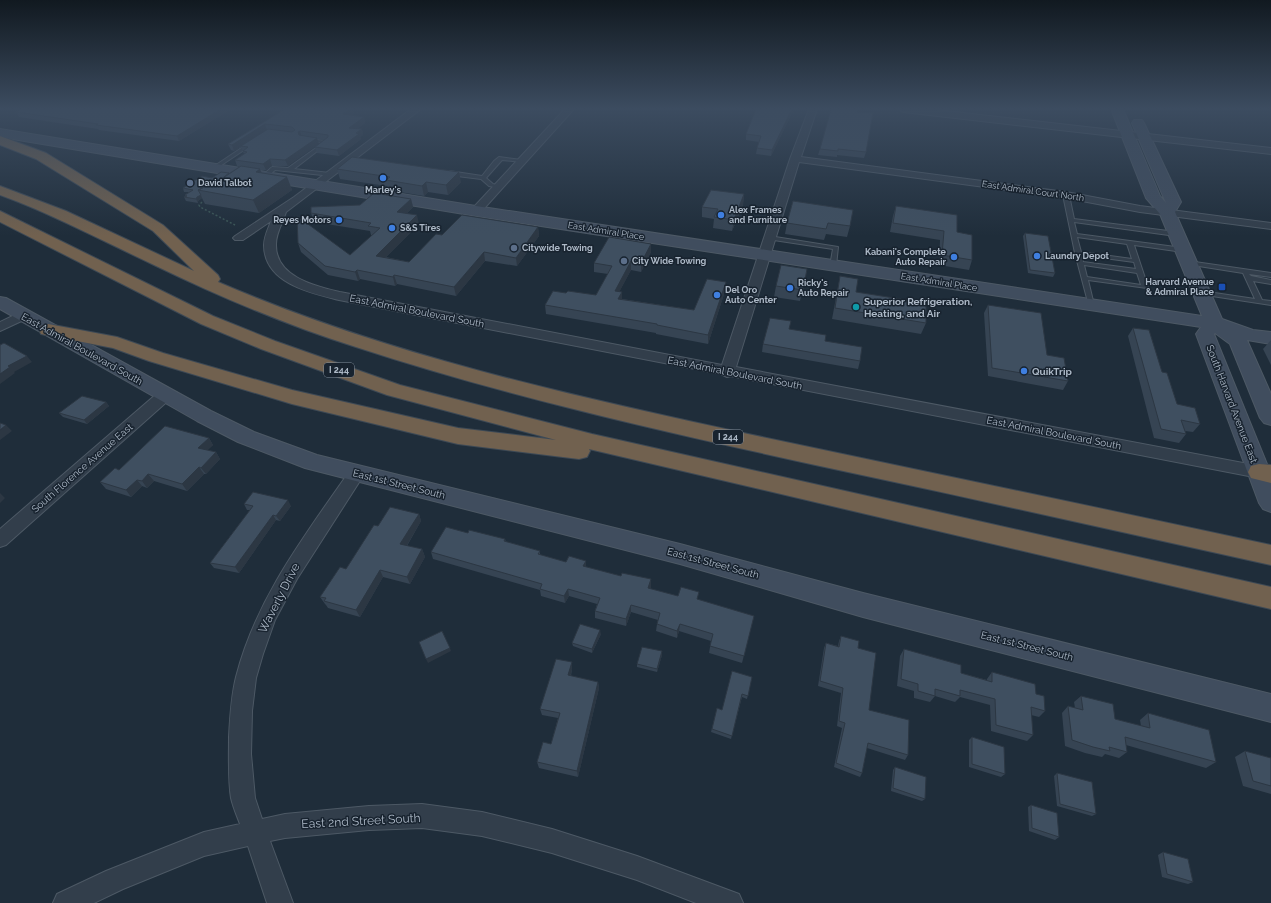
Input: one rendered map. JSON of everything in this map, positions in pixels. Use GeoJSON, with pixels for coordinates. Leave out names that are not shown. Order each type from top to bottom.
{"type":"FeatureCollection","features":[{"type":"Feature","properties":{"kind":"highway"},"geometry":{"type":"LineString","coordinates":[[29,151],[42,156],[158,228],[226,292]]}},
{"type":"Feature","properties":{"kind":"highway","name":"I 244"},"geometry":{"type":"LineString","coordinates":[[0,190],[71,217],[226,292],[291,318],[358,342],[518,390],[648,420],[1271,555]]}},
{"type":"Feature","properties":{"kind":"highway","name":"I 244"},"geometry":{"type":"LineString","coordinates":[[0,216],[207,320],[268,345],[394,390],[577,439],[1271,598]]}},
{"type":"Feature","properties":{"kind":"highway"},"geometry":{"type":"LineString","coordinates":[[48,330],[117,344],[241,383],[292,397],[458,436],[699,466]]}},
{"type":"Feature","properties":{"kind":"main road","name":"East Admiral Place"},"geometry":{"type":"LineString","coordinates":[[111,151],[215,168],[244,177],[292,174],[317,186],[1214,324]]}},
{"type":"Feature","properties":{"kind":"main road"},"geometry":{"type":"LineString","coordinates":[[1135,151],[1153,198],[1167,212],[1214,324]]}},
{"type":"Feature","properties":{"kind":"main road"},"geometry":{"type":"LineString","coordinates":[[1151,151],[1174,202],[1167,212]]}},
{"type":"Feature","properties":{"kind":"main road","name":"East Admiral Boulevard South"},"geometry":{"type":"LineString","coordinates":[[0,302],[165,395]]}},
{"type":"Feature","properties":{"kind":"main road"},"geometry":{"type":"LineString","coordinates":[[1214,324],[1240,319],[1271,324]]}},
{"type":"Feature","properties":{"kind":"main road"},"geometry":{"type":"LineString","coordinates":[[1214,324],[1250,335],[1271,338]]}},
{"type":"Feature","properties":{"kind":"main road","name":"South Harvard Avenue East"},"geometry":{"type":"LineString","coordinates":[[1267,486],[1205,334],[1214,324],[1238,341],[1271,418]]}},
{"type":"Feature","properties":{"kind":"main road","name":"East 1st Street South"},"geometry":{"type":"LineString","coordinates":[[165,395],[258,442],[313,462],[680,554],[863,605],[1271,708]]}},
{"type":"Feature","properties":{"kind":"street"},"geometry":{"type":"LineString","coordinates":[[239,238],[317,186],[360,151]]}},
{"type":"Feature","properties":{"kind":"street"},"geometry":{"type":"LineString","coordinates":[[476,211],[531,151]]}},
{"type":"Feature","properties":{"kind":"street"},"geometry":{"type":"LineString","coordinates":[[728,372],[797,151]]}},
{"type":"Feature","properties":{"kind":"street","name":"East Admiral Court North"},"geometry":{"type":"LineString","coordinates":[[794,159],[1066,195],[1167,212],[1271,226]]}},
{"type":"Feature","properties":{"kind":"street","name":"East Admiral Boulevard South"},"geometry":{"type":"LineString","coordinates":[[281,211],[270,245],[272,259],[279,269],[289,278],[312,289],[339,296],[728,372],[1267,486]]}},
{"type":"Feature","properties":{"kind":"street"},"geometry":{"type":"LineString","coordinates":[[0,327],[22,315]]}},
{"type":"Feature","properties":{"kind":"street","name":"South Florence Avenue East"},"geometry":{"type":"LineString","coordinates":[[0,540],[165,395]]}},
{"type":"Feature","properties":{"kind":"street","name":"Waverly Drive"},"geometry":{"type":"LineString","coordinates":[[280,903],[243,798],[240,754],[240,711],[251,660],[266,618],[290,573],[357,473]]}},
{"type":"Feature","properties":{"kind":"street","name":"East 2nd Street South"},"geometry":{"type":"LineString","coordinates":[[66,903],[115,880],[204,844],[285,826],[376,818],[422,816],[482,824],[552,841],[637,868],[730,903]]}},
{"type":"Feature","properties":{"kind":"lane"},"geometry":{"type":"LineString","coordinates":[[215,168],[241,151]]}},
{"type":"Feature","properties":{"kind":"lane"},"geometry":{"type":"LineString","coordinates":[[292,174],[317,151]]}},
{"type":"Feature","properties":{"kind":"lane"},"geometry":{"type":"LineString","coordinates":[[351,158],[362,160]]}},
{"type":"Feature","properties":{"kind":"lane"},"geometry":{"type":"LineString","coordinates":[[483,178],[501,158],[522,161]]}},
{"type":"Feature","properties":{"kind":"lane"},"geometry":{"type":"LineString","coordinates":[[445,172],[483,178],[491,185],[497,187]]}},
{"type":"Feature","properties":{"kind":"lane"},"geometry":{"type":"LineString","coordinates":[[292,174],[330,175]]}},
{"type":"Feature","properties":{"kind":"lane"},"geometry":{"type":"LineString","coordinates":[[1066,195],[1080,263],[1091,305]]}},
{"type":"Feature","properties":{"kind":"lane"},"geometry":{"type":"LineString","coordinates":[[1071,220],[1176,234]]}},
{"type":"Feature","properties":{"kind":"lane"},"geometry":{"type":"LineString","coordinates":[[1074,235],[1130,243],[1245,271],[1271,275]]}},
{"type":"Feature","properties":{"kind":"lane"},"geometry":{"type":"LineString","coordinates":[[769,238],[836,248],[833,266]]}},
{"type":"Feature","properties":{"kind":"lane"},"geometry":{"type":"LineString","coordinates":[[1084,278],[1145,287],[1130,243]]}},
{"type":"Feature","properties":{"kind":"lane"},"geometry":{"type":"LineString","coordinates":[[1078,252],[1136,261]]}},
{"type":"Feature","properties":{"kind":"lane"},"geometry":{"type":"LineString","coordinates":[[1080,263],[1140,271]]}},
{"type":"Feature","properties":{"kind":"lane"},"geometry":{"type":"LineString","coordinates":[[1245,271],[1260,302]]}},
{"type":"Feature","properties":{"kind":"lane"},"geometry":{"type":"LineString","coordinates":[[1249,278],[1271,282]]}},
{"type":"Feature","properties":{"kind":"lane"},"geometry":{"type":"LineString","coordinates":[[1201,293],[1271,303]]}},
{"type":"Feature","properties":{"kind":"path"},"geometry":{"type":"LineString","coordinates":[[202,202],[199,205],[200,207],[250,231]]}},
{"type":"Feature","properties":{"kind":"building"},"geometry":{"type":"Polygon","coordinates":[[[244,151],[298,151],[285,160],[270,159],[263,164],[235,160],[247,152],[244,151]]]}},
{"type":"Feature","properties":{"kind":"building"},"geometry":{"type":"Polygon","coordinates":[[[352,157],[459,172],[446,185],[426,182],[422,186],[386,180],[390,177],[337,169],[352,157]]]}},
{"type":"Feature","properties":{"kind":"building"},"geometry":{"type":"Polygon","coordinates":[[[241,166],[260,169],[256,172],[287,177],[253,200],[198,190],[220,180],[241,166]]]}},
{"type":"Feature","properties":{"kind":"building"},"geometry":{"type":"Polygon","coordinates":[[[221,172],[229,173],[220,180],[198,190],[201,195],[196,199],[184,197],[193,190],[183,188],[202,176],[212,178],[221,172]]]}},
{"type":"Feature","properties":{"kind":"building"},"geometry":{"type":"Polygon","coordinates":[[[711,190],[744,194],[734,220],[714,217],[718,209],[702,207],[711,190]]]}},
{"type":"Feature","properties":{"kind":"building"},"geometry":{"type":"Polygon","coordinates":[[[374,193],[411,199],[397,212],[417,215],[376,256],[409,262],[436,234],[442,235],[462,215],[538,227],[516,258],[484,252],[454,287],[394,275],[393,277],[325,266],[298,243],[297,216],[350,255],[380,228],[368,226],[371,223],[311,213],[311,207],[360,205],[374,193]]]}},
{"type":"Feature","properties":{"kind":"building"},"geometry":{"type":"Polygon","coordinates":[[[793,201],[853,210],[850,226],[828,223],[826,229],[787,223],[793,201]]]}},
{"type":"Feature","properties":{"kind":"building"},"geometry":{"type":"Polygon","coordinates":[[[896,206],[957,215],[957,232],[972,235],[972,260],[942,255],[944,231],[893,223],[896,206]]]}},
{"type":"Feature","properties":{"kind":"building","name":"Laundry Depot"},"geometry":{"type":"Polygon","coordinates":[[[1025,233],[1048,236],[1055,273],[1030,270],[1025,233]]]}},
{"type":"Feature","properties":{"kind":"building"},"geometry":{"type":"Polygon","coordinates":[[[609,237],[651,244],[641,263],[631,261],[615,291],[622,292],[618,299],[694,310],[707,279],[726,282],[708,335],[657,324],[545,305],[553,291],[566,293],[568,291],[596,295],[612,266],[594,263],[609,237]]]}},
{"type":"Feature","properties":{"kind":"building"},"geometry":{"type":"Polygon","coordinates":[[[781,265],[807,269],[803,290],[776,286],[781,265]]]}},
{"type":"Feature","properties":{"kind":"building"},"geometry":{"type":"Polygon","coordinates":[[[840,276],[858,279],[856,292],[907,300],[907,302],[926,305],[926,323],[835,308],[840,276]]]}},
{"type":"Feature","properties":{"kind":"building"},"geometry":{"type":"Polygon","coordinates":[[[988,305],[1041,313],[1047,355],[1064,358],[1068,381],[992,368],[988,305]]]}},
{"type":"Feature","properties":{"kind":"building"},"geometry":{"type":"Polygon","coordinates":[[[770,318],[791,321],[789,329],[826,335],[825,341],[862,347],[860,361],[763,344],[770,318]]]}},
{"type":"Feature","properties":{"kind":"building"},"geometry":{"type":"Polygon","coordinates":[[[1133,328],[1149,330],[1162,372],[1167,373],[1177,404],[1195,408],[1200,424],[1181,420],[1186,434],[1161,429],[1133,328]]]}},
{"type":"Feature","properties":{"kind":"building"},"geometry":{"type":"Polygon","coordinates":[[[4,343],[27,356],[8,366],[10,367],[0,374],[0,345],[4,343]]]}},
{"type":"Feature","properties":{"kind":"building"},"geometry":{"type":"Polygon","coordinates":[[[82,396],[106,402],[84,420],[59,413],[82,396]]]}},
{"type":"Feature","properties":{"kind":"building"},"geometry":{"type":"Polygon","coordinates":[[[0,423],[6,425],[0,430],[0,423]]]}},
{"type":"Feature","properties":{"kind":"building"},"geometry":{"type":"Polygon","coordinates":[[[165,426],[209,438],[198,448],[216,452],[201,468],[199,467],[182,484],[148,474],[142,481],[137,480],[126,490],[100,482],[115,468],[119,470],[165,426]]]}},
{"type":"Feature","properties":{"kind":"building"},"geometry":{"type":"Polygon","coordinates":[[[253,492],[288,500],[276,516],[273,515],[235,567],[210,563],[253,506],[244,504],[253,492]]]}},
{"type":"Feature","properties":{"kind":"building"},"geometry":{"type":"Polygon","coordinates":[[[390,507],[419,514],[400,544],[422,549],[407,577],[380,570],[356,610],[324,601],[326,598],[320,597],[340,567],[346,569],[374,525],[378,526],[390,507]]]}},
{"type":"Feature","properties":{"kind":"building"},"geometry":{"type":"Polygon","coordinates":[[[446,527],[468,533],[469,530],[505,539],[504,541],[540,551],[538,554],[566,562],[569,556],[586,561],[583,566],[621,576],[622,573],[651,579],[648,588],[678,596],[681,587],[699,592],[697,599],[754,616],[744,656],[710,646],[713,634],[680,624],[677,631],[657,624],[660,613],[631,605],[626,619],[595,611],[600,598],[568,589],[564,596],[540,589],[542,584],[431,552],[446,527]]]}},
{"type":"Feature","properties":{"kind":"building"},"geometry":{"type":"Polygon","coordinates":[[[580,624],[600,630],[592,649],[572,643],[580,624]]]}},
{"type":"Feature","properties":{"kind":"building"},"geometry":{"type":"Polygon","coordinates":[[[442,631],[450,648],[426,659],[419,642],[442,631]]]}},
{"type":"Feature","properties":{"kind":"building"},"geometry":{"type":"Polygon","coordinates":[[[841,636],[859,641],[858,648],[876,653],[869,710],[909,720],[908,755],[868,743],[862,773],[836,763],[845,723],[839,721],[843,688],[820,681],[826,643],[839,647],[841,636]]]}},
{"type":"Feature","properties":{"kind":"building"},"geometry":{"type":"Polygon","coordinates":[[[642,647],[662,651],[657,669],[637,664],[642,647]]]}},
{"type":"Feature","properties":{"kind":"building"},"geometry":{"type":"Polygon","coordinates":[[[904,649],[961,665],[961,673],[992,682],[992,672],[1035,684],[1036,694],[1044,696],[1045,711],[1031,707],[1033,735],[996,725],[995,699],[960,690],[960,696],[935,689],[935,696],[918,691],[918,684],[901,679],[904,649]]]}},
{"type":"Feature","properties":{"kind":"building"},"geometry":{"type":"Polygon","coordinates":[[[556,659],[572,662],[568,675],[598,682],[577,771],[537,762],[543,742],[551,744],[560,713],[540,709],[556,659]]]}},
{"type":"Feature","properties":{"kind":"building"},"geometry":{"type":"Polygon","coordinates":[[[732,671],[752,677],[748,696],[742,694],[732,736],[712,729],[717,708],[722,710],[732,671]]]}},
{"type":"Feature","properties":{"kind":"building"},"geometry":{"type":"Polygon","coordinates":[[[1081,696],[1113,704],[1115,719],[1150,728],[1148,713],[1209,730],[1216,762],[1125,737],[1127,752],[1109,747],[1110,751],[1072,740],[1068,706],[1083,710],[1081,696]]]}},
{"type":"Feature","properties":{"kind":"building"},"geometry":{"type":"Polygon","coordinates":[[[972,737],[1004,747],[1005,774],[972,764],[972,737]]]}},
{"type":"Feature","properties":{"kind":"building"},"geometry":{"type":"Polygon","coordinates":[[[1245,751],[1271,758],[1271,786],[1253,781],[1245,751]]]}},
{"type":"Feature","properties":{"kind":"building"},"geometry":{"type":"Polygon","coordinates":[[[895,767],[926,777],[925,799],[893,788],[895,767]]]}},
{"type":"Feature","properties":{"kind":"building"},"geometry":{"type":"Polygon","coordinates":[[[1057,773],[1092,782],[1096,814],[1060,804],[1057,773]]]}},
{"type":"Feature","properties":{"kind":"building"},"geometry":{"type":"Polygon","coordinates":[[[1031,805],[1057,813],[1059,837],[1032,828],[1031,805]]]}},
{"type":"Feature","properties":{"kind":"building"},"geometry":{"type":"Polygon","coordinates":[[[1163,852],[1188,859],[1193,882],[1167,874],[1163,852]]]}},
{"type":"Feature","properties":{"kind":"place","name":"Marley's"},"geometry":{"type":"Point","coordinates":[383,178]}},
{"type":"Feature","properties":{"kind":"place","name":"David Talbot"},"geometry":{"type":"Point","coordinates":[190,183]}},
{"type":"Feature","properties":{"kind":"place","name":"Alex Frames and Furniture"},"geometry":{"type":"Point","coordinates":[721,215]}},
{"type":"Feature","properties":{"kind":"place","name":"Reyes Motors"},"geometry":{"type":"Point","coordinates":[339,220]}},
{"type":"Feature","properties":{"kind":"place","name":"S&S Tires"},"geometry":{"type":"Point","coordinates":[392,228]}},
{"type":"Feature","properties":{"kind":"place","name":"Citywide Towing"},"geometry":{"type":"Point","coordinates":[514,248]}},
{"type":"Feature","properties":{"kind":"place","name":"Laundry Depot"},"geometry":{"type":"Point","coordinates":[1037,256]}},
{"type":"Feature","properties":{"kind":"place","name":"Kabani's Complete Auto Repair"},"geometry":{"type":"Point","coordinates":[954,257]}},
{"type":"Feature","properties":{"kind":"place","name":"City Wide Towing"},"geometry":{"type":"Point","coordinates":[624,261]}},
{"type":"Feature","properties":{"kind":"place","name":"Harvard Avenue & Admiral Place"},"geometry":{"type":"Point","coordinates":[1222,287]}},
{"type":"Feature","properties":{"kind":"place","name":"Ricky's Auto Repair"},"geometry":{"type":"Point","coordinates":[790,288]}},
{"type":"Feature","properties":{"kind":"place","name":"Del Oro Auto Center"},"geometry":{"type":"Point","coordinates":[717,295]}},
{"type":"Feature","properties":{"kind":"place","name":"Superior Refrigeration, Heating, and Air"},"geometry":{"type":"Point","coordinates":[856,307]}},
{"type":"Feature","properties":{"kind":"place","name":"QuikTrip"},"geometry":{"type":"Point","coordinates":[1024,371]}}]}
